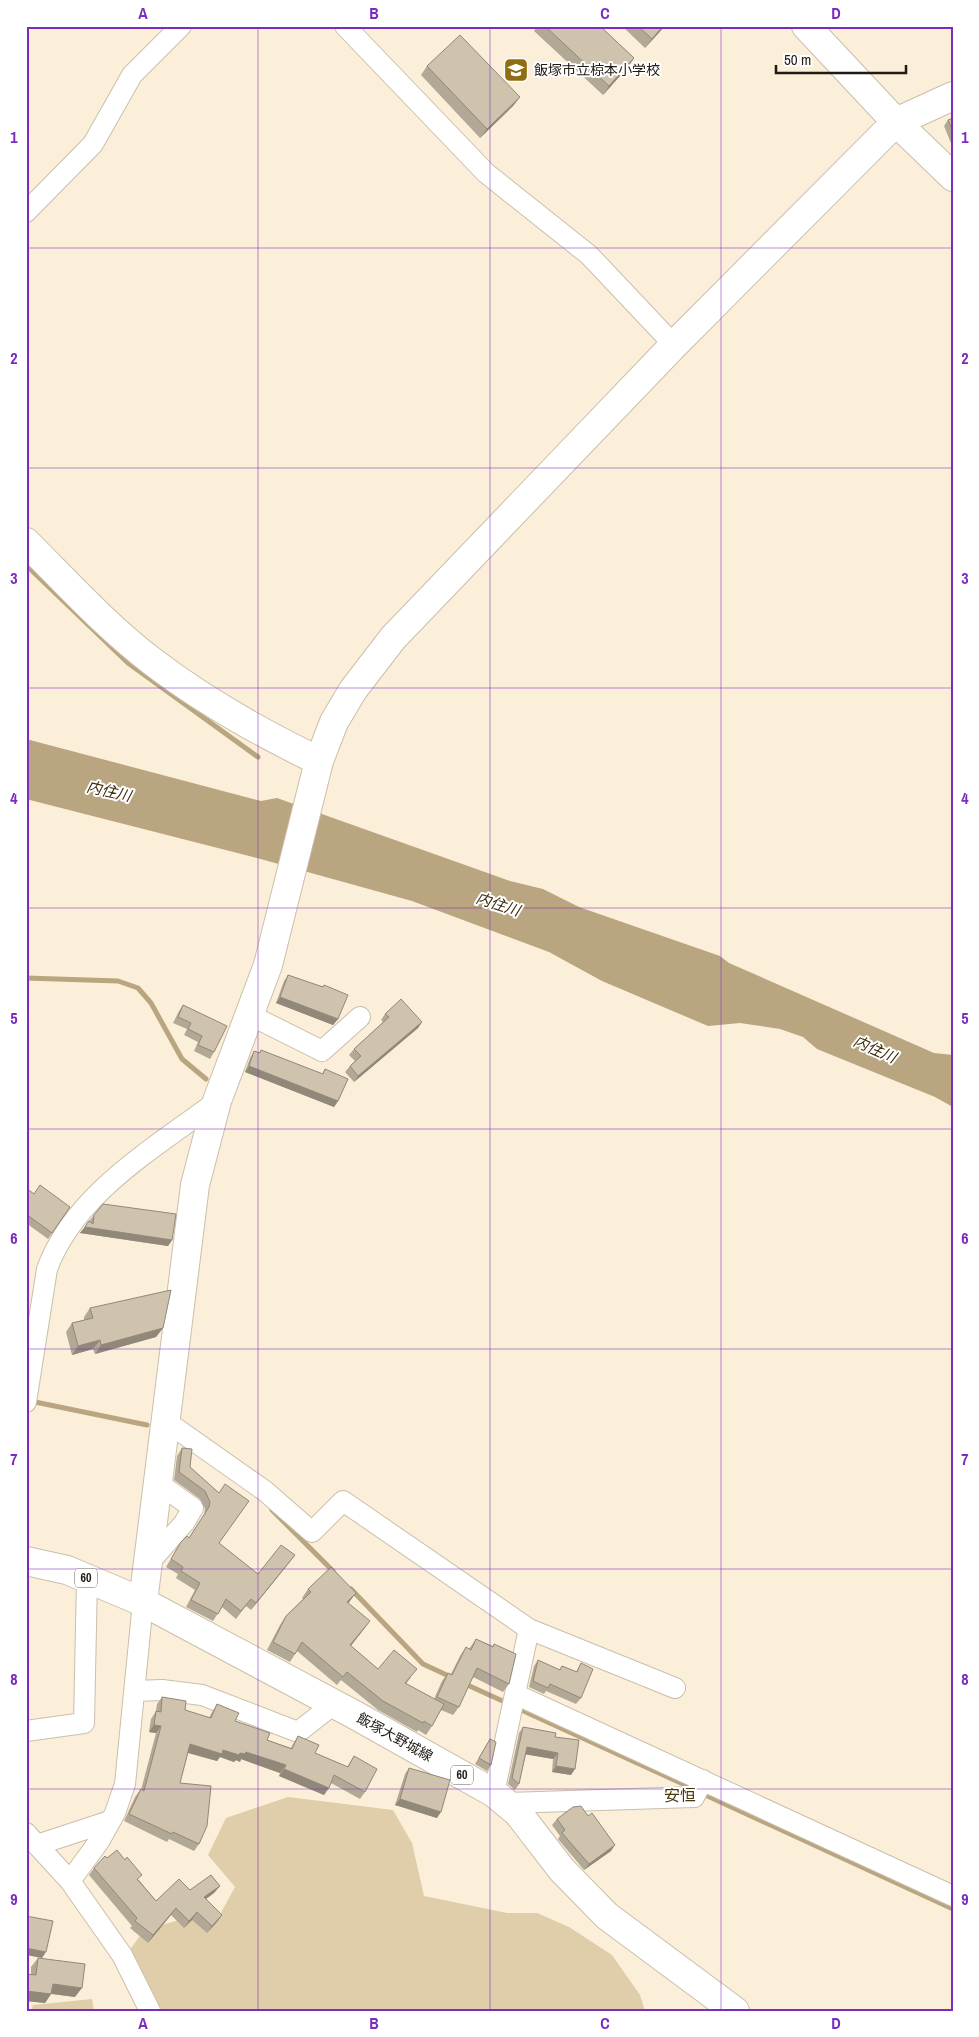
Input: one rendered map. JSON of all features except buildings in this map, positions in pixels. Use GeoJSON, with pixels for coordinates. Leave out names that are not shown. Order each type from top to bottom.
{"type":"FeatureCollection","features":[{"type":"Feature","properties":{"kind":"street"},"geometry":{"type":"LineString","coordinates":[[26,212],[93,144],[132,75],[181,26]]}},
{"type":"Feature","properties":{"kind":"street"},"geometry":{"type":"LineString","coordinates":[[346,26],[486,173],[589,255],[674,345]]}},
{"type":"Feature","properties":{"kind":"street"},"geometry":{"type":"LineString","coordinates":[[806,26],[896,122],[953,178]]}},
{"type":"Feature","properties":{"kind":"street"},"geometry":{"type":"LineString","coordinates":[[70,1881],[100,1840],[125,1784],[143,1602],[167,1422],[195,1184],[217,1101],[268,966],[319,761],[334,722],[353,690],[393,638],[674,345],[896,122],[953,96]]}},
{"type":"Feature","properties":{"kind":"street"},"geometry":{"type":"LineString","coordinates":[[26,542],[116,631],[152,662],[194,691],[270,737],[319,761]]}},
{"type":"Feature","properties":{"kind":"street"},"geometry":{"type":"LineString","coordinates":[[250,1015],[322,1051],[360,1017]]}},
{"type":"Feature","properties":{"kind":"street"},"geometry":{"type":"LineString","coordinates":[[26,1402],[47,1269],[54,1249],[75,1219],[103,1188],[217,1101]]}},
{"type":"Feature","properties":{"kind":"street"},"geometry":{"type":"LineString","coordinates":[[167,1422],[265,1491],[312,1532],[343,1501],[529,1629],[674,1688]]}},
{"type":"Feature","properties":{"kind":"street"},"geometry":{"type":"LineString","coordinates":[[148,1564],[184,1522],[192,1508],[158,1483]]}},
{"type":"Feature","properties":{"kind":"street","name":"飯塚大野城線"},"geometry":{"type":"LineString","coordinates":[[26,1560],[67,1570],[143,1602],[334,1704],[500,1798],[518,1813],[562,1870],[607,1916],[735,2011]]}},
{"type":"Feature","properties":{"kind":"street"},"geometry":{"type":"LineString","coordinates":[[26,1731],[84,1723],[87,1578]]}},
{"type":"Feature","properties":{"kind":"street"},"geometry":{"type":"LineString","coordinates":[[529,1629],[513,1704],[500,1798],[698,1789]]}},
{"type":"Feature","properties":{"kind":"street"},"geometry":{"type":"LineString","coordinates":[[134,1691],[162,1690],[202,1695],[298,1732],[334,1704]]}},
{"type":"Feature","properties":{"kind":"street"},"geometry":{"type":"LineString","coordinates":[[513,1704],[698,1789],[953,1896]]}},
{"type":"Feature","properties":{"kind":"street"},"geometry":{"type":"LineString","coordinates":[[110,1821],[32,1839],[70,1881],[122,1955],[150,2011]]}},
{"type":"Feature","properties":{"kind":"shaded area"},"geometry":{"type":"Polygon","coordinates":[[[288,1797],[393,1810],[412,1843],[424,1896],[507,1913],[537,1913],[569,1927],[612,1955],[640,1995],[645,2011],[158,2011],[129,1951],[144,1930],[179,1920],[218,1918],[235,1887],[208,1855],[226,1818],[288,1797]]]}},
{"type":"Feature","properties":{"kind":"shaded area"},"geometry":{"type":"Polygon","coordinates":[[[92,1999],[94,2011],[31,2011],[33,2005],[92,1999]]]}},
{"type":"Feature","properties":{"kind":"water","name":"内住川"},"geometry":{"type":"Polygon","coordinates":[[[26,739],[261,801],[277,798],[510,881],[543,889],[579,907],[720,956],[729,963],[934,1053],[953,1055],[953,1107],[935,1097],[817,1049],[803,1037],[780,1029],[740,1023],[708,1026],[602,981],[549,952],[412,901],[257,858],[26,799],[26,739]]]}},
{"type":"Feature","properties":{"kind":"waterway"},"geometry":{"type":"LineString","coordinates":[[26,565],[128,663],[258,757]]}},
{"type":"Feature","properties":{"kind":"waterway"},"geometry":{"type":"LineString","coordinates":[[26,978],[118,981],[138,988],[151,1003],[182,1059],[206,1079]]}},
{"type":"Feature","properties":{"kind":"waterway"},"geometry":{"type":"LineString","coordinates":[[35,1402],[147,1425]]}},
{"type":"Feature","properties":{"kind":"waterway"},"geometry":{"type":"LineString","coordinates":[[272,1510],[333,1571]]}},
{"type":"Feature","properties":{"kind":"waterway"},"geometry":{"type":"LineString","coordinates":[[351,1589],[423,1664],[451,1677]]}},
{"type":"Feature","properties":{"kind":"waterway"},"geometry":{"type":"LineString","coordinates":[[463,1683],[507,1703]]}},
{"type":"Feature","properties":{"kind":"waterway"},"geometry":{"type":"LineString","coordinates":[[517,1708],[694,1789]]}},
{"type":"Feature","properties":{"kind":"waterway"},"geometry":{"type":"LineString","coordinates":[[701,1793],[953,1909]]}},
{"type":"Feature","properties":{"kind":"place","name":"飯塚市立椋本小学校"},"geometry":{"type":"Point","coordinates":[516,70]}},
{"type":"Feature","properties":{"kind":"district","name":"安恒"},"geometry":{"type":"Point","coordinates":[680,1795]}}]}
